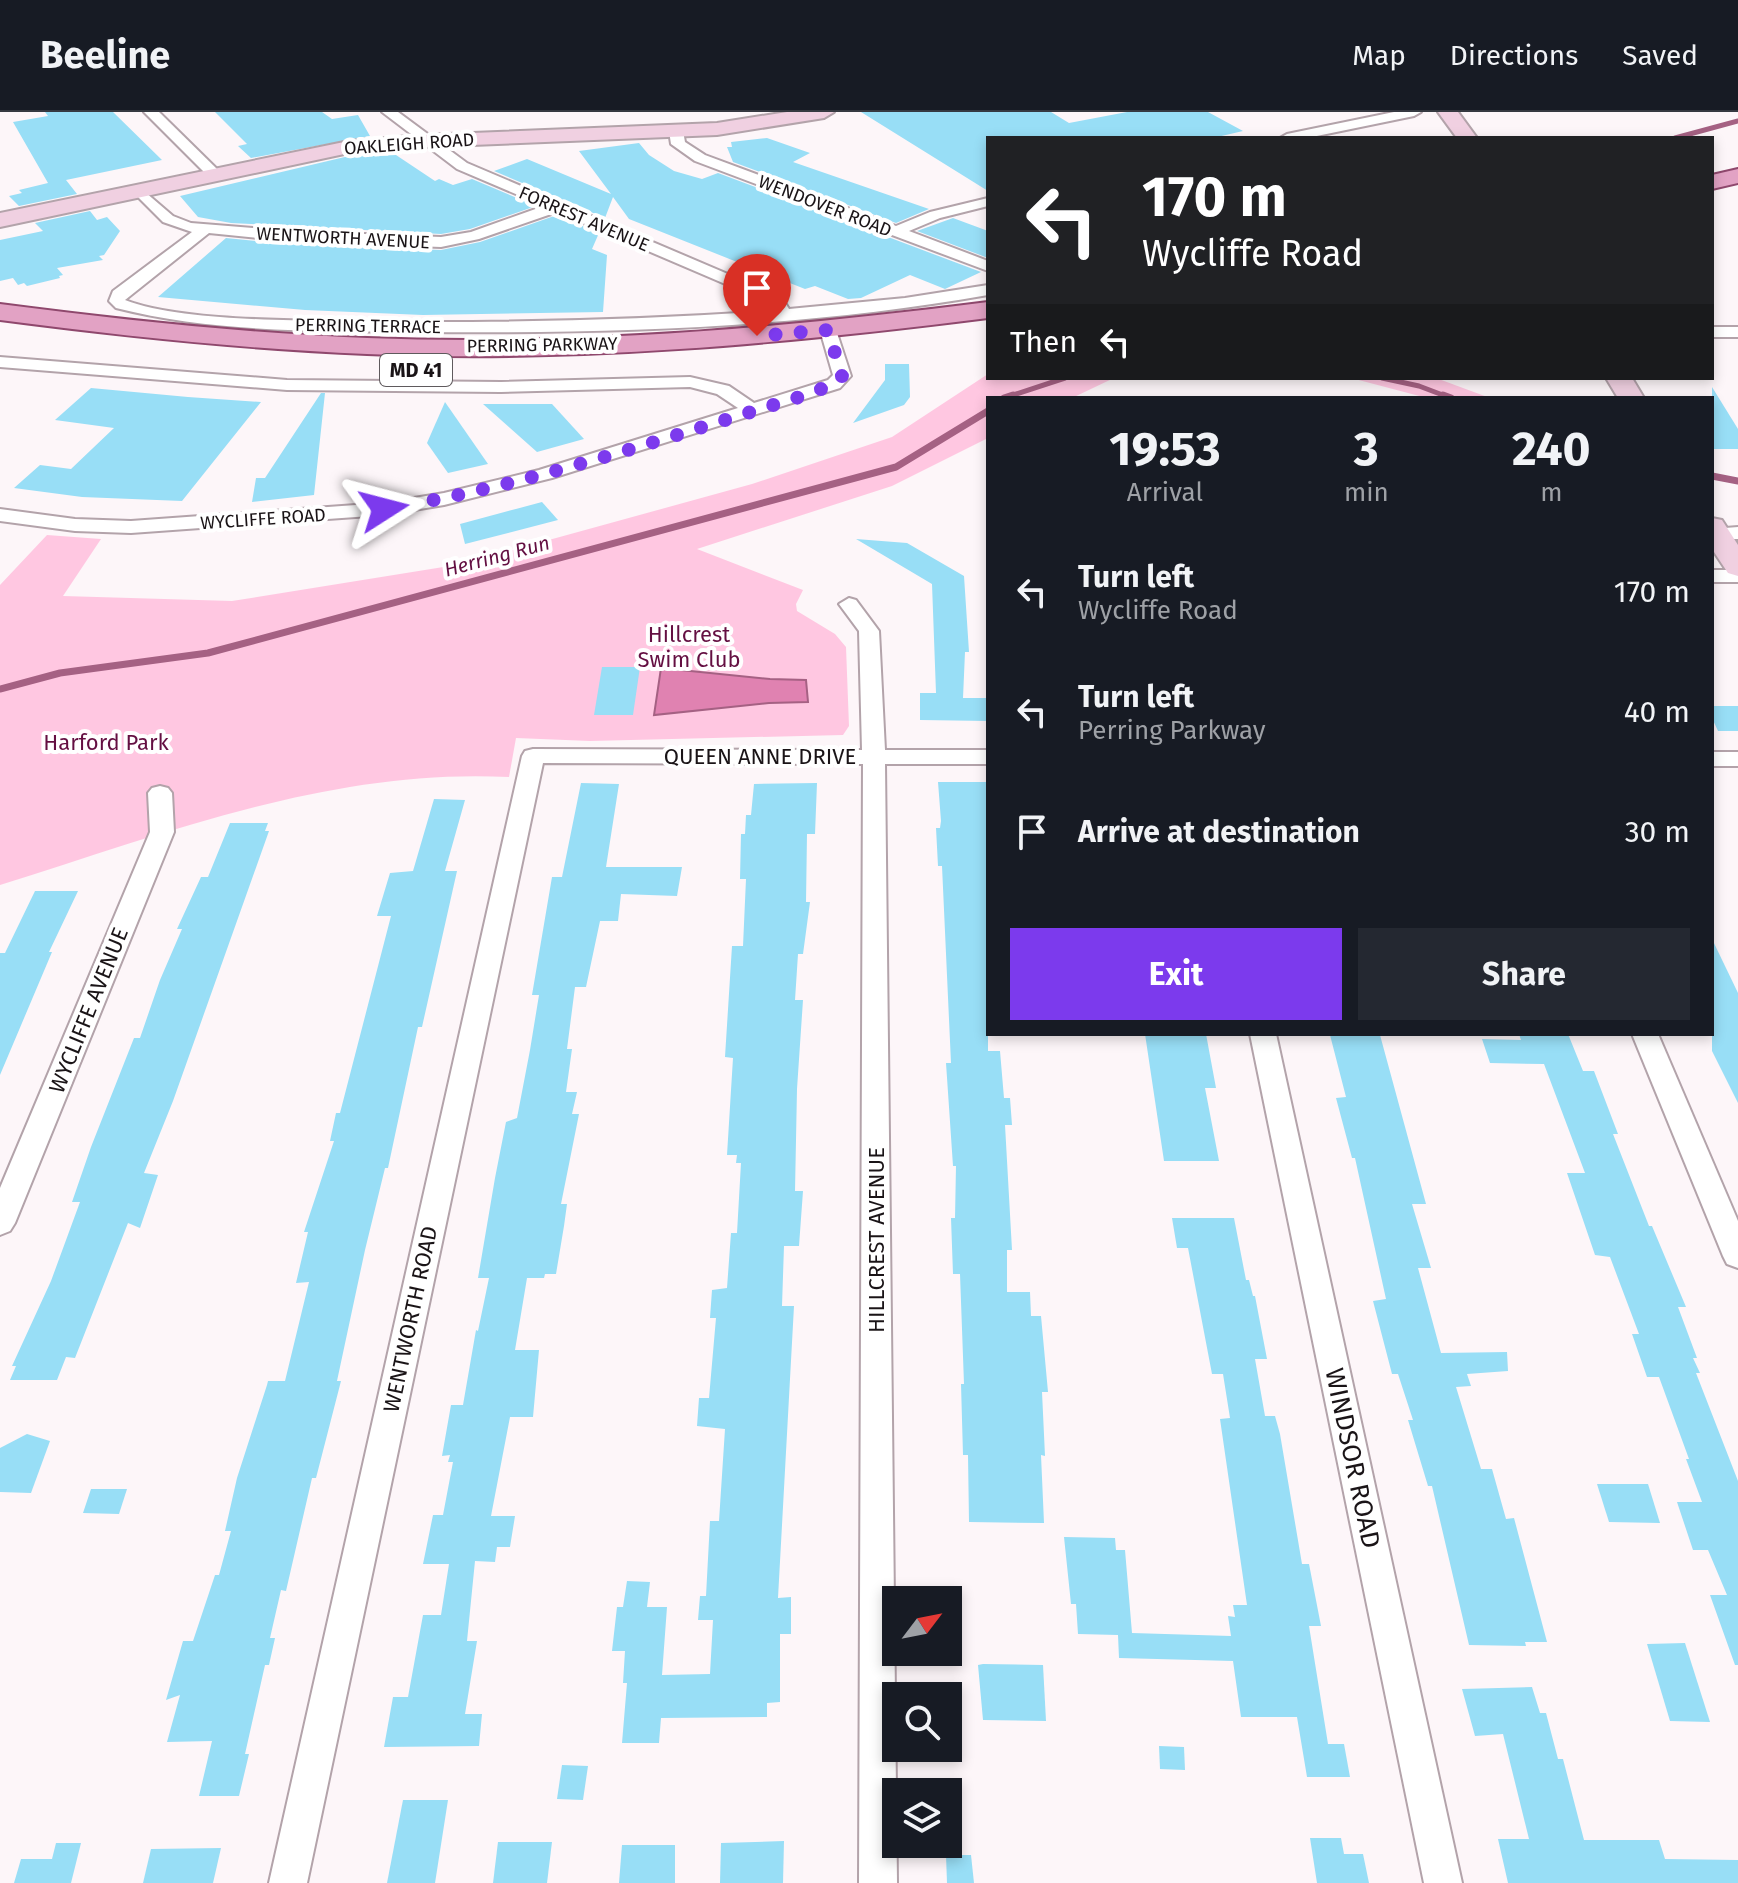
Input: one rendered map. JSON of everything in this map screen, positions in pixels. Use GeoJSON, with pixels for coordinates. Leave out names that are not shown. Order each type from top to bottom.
{"type":"FeatureCollection","features":[{"type":"Feature","properties":{"kind":"main road"},"geometry":{"type":"LineString","coordinates":[[1714,164],[1738,159]]}},
{"type":"Feature","properties":{"kind":"main road"},"geometry":{"type":"LineString","coordinates":[[1714,182],[1738,176]]}},
{"type":"Feature","properties":{"kind":"main road","name":"PERRING PARKWAY"},"geometry":{"type":"LineString","coordinates":[[0,338],[211,362],[394,370],[594,368],[830,342],[986,310]]}},
{"type":"Feature","properties":{"kind":"main road","name":"PERRING PARKWAY"},"geometry":{"type":"LineString","coordinates":[[0,312],[151,332],[396,346],[830,342],[986,333]]}},
{"type":"Feature","properties":{"kind":"street"},"geometry":{"type":"LineString","coordinates":[[151,112],[214,174]]}},
{"type":"Feature","properties":{"kind":"street","name":"FORREST AVENUE"},"geometry":{"type":"LineString","coordinates":[[389,112],[416,131],[422,141],[462,166],[757,292],[778,304],[784,315]]}},
{"type":"Feature","properties":{"kind":"street","name":"OAKLEIGH ROAD"},"geometry":{"type":"LineString","coordinates":[[0,220],[331,150],[422,141],[736,127],[824,112]]}},
{"type":"Feature","properties":{"kind":"street"},"geometry":{"type":"LineString","coordinates":[[1297,136],[1414,112]]}},
{"type":"Feature","properties":{"kind":"street"},"geometry":{"type":"LineString","coordinates":[[1448,112],[1466,136]]}},
{"type":"Feature","properties":{"kind":"street","name":"WENDOVER ROAD"},"geometry":{"type":"LineString","coordinates":[[676,131],[678,144],[689,153],[986,265]]}},
{"type":"Feature","properties":{"kind":"street","name":"WENTWORTH AVENUE"},"geometry":{"type":"LineString","coordinates":[[138,190],[168,219],[204,230],[413,244],[486,233],[556,207]]}},
{"type":"Feature","properties":{"kind":"street"},"geometry":{"type":"LineString","coordinates":[[895,232],[935,215],[986,202]]}},
{"type":"Feature","properties":{"kind":"street","name":"PERRING TERRACE"},"geometry":{"type":"LineString","coordinates":[[204,230],[119,294],[117,301],[122,305],[162,312],[280,324],[376,327],[508,328],[784,315]]}},
{"type":"Feature","properties":{"kind":"street"},"geometry":{"type":"LineString","coordinates":[[784,315],[986,290]]}},
{"type":"Feature","properties":{"kind":"street"},"geometry":{"type":"LineString","coordinates":[[1714,332],[1738,332]]}},
{"type":"Feature","properties":{"kind":"street","name":"WYCLIFFE ROAD"},"geometry":{"type":"LineString","coordinates":[[0,515],[75,525],[131,527],[290,518],[384,509],[444,499],[545,474],[834,384],[842,376],[830,342]]}},
{"type":"Feature","properties":{"kind":"street"},"geometry":{"type":"LineString","coordinates":[[0,362],[287,385],[501,387],[690,382],[723,390],[753,411]]}},
{"type":"Feature","properties":{"kind":"street"},"geometry":{"type":"LineString","coordinates":[[1722,531],[1738,567]]}},
{"type":"Feature","properties":{"kind":"street"},"geometry":{"type":"LineString","coordinates":[[1714,576],[1738,576]]}},
{"type":"Feature","properties":{"kind":"street","name":"HILLCREST AVENUE"},"geometry":{"type":"LineString","coordinates":[[849,604],[869,631],[874,757],[878,1883]]}},
{"type":"Feature","properties":{"kind":"street","name":"QUEEN ANNE DRIVE"},"geometry":{"type":"LineString","coordinates":[[533,756],[986,757]]}},
{"type":"Feature","properties":{"kind":"street","name":"WENTWORTH ROAD"},"geometry":{"type":"LineString","coordinates":[[288,1883],[533,756]]}},
{"type":"Feature","properties":{"kind":"street"},"geometry":{"type":"LineString","coordinates":[[1714,759],[1738,759]]}},
{"type":"Feature","properties":{"kind":"street","name":"WYCLIFFE AVENUE"},"geometry":{"type":"LineString","coordinates":[[0,1223],[162,832],[160,793]]}},
{"type":"Feature","properties":{"kind":"street","name":"WINDSOR ROAD"},"geometry":{"type":"LineString","coordinates":[[1263,1036],[1443,1883]]}},
{"type":"Feature","properties":{"kind":"street"},"geometry":{"type":"LineString","coordinates":[[1646,1036],[1738,1256]]}},
{"type":"Feature","properties":{"kind":"green space"},"geometry":{"type":"Polygon","coordinates":[[[986,375],[986,380],[1110,380],[1076,396],[986,396],[986,439],[892,486],[697,549],[803,590],[796,604],[797,611],[835,634],[846,647],[849,726],[843,735],[590,741],[516,738],[509,777],[443,777],[378,783],[314,794],[187,826],[0,885],[0,585],[47,535],[101,539],[63,596],[232,601],[462,564],[752,484],[892,437],[986,375]]]}},
{"type":"Feature","properties":{"kind":"green space"},"geometry":{"type":"Polygon","coordinates":[[[1359,380],[1441,380],[1485,396],[1419,396],[1359,380]]]}},
{"type":"Feature","properties":{"kind":"shaded area"},"geometry":{"type":"Polygon","coordinates":[[[661,668],[806,680],[808,702],[654,715],[661,668]]]}},
{"type":"Feature","properties":{"kind":"building"},"geometry":{"type":"Polygon","coordinates":[[[45,112],[113,112],[162,160],[66,180],[77,194],[19,206],[9,196],[22,193],[19,190],[48,183],[13,122],[48,116],[45,112]]]}},
{"type":"Feature","properties":{"kind":"building"},"geometry":{"type":"Polygon","coordinates":[[[215,112],[322,112],[332,119],[358,115],[370,136],[251,158],[238,146],[247,144],[215,112]]]}},
{"type":"Feature","properties":{"kind":"building"},"geometry":{"type":"Polygon","coordinates":[[[861,112],[1051,112],[1069,123],[1127,112],[1208,112],[1243,131],[1222,136],[986,136],[986,190],[861,112]]]}},
{"type":"Feature","properties":{"kind":"building"},"geometry":{"type":"Polygon","coordinates":[[[767,138],[810,153],[793,162],[929,209],[896,223],[733,162],[727,147],[732,147],[731,142],[767,138]]]}},
{"type":"Feature","properties":{"kind":"building"},"geometry":{"type":"Polygon","coordinates":[[[639,143],[649,155],[674,171],[702,179],[718,173],[981,272],[945,289],[910,275],[861,298],[848,299],[815,286],[805,289],[629,219],[613,197],[605,218],[494,171],[527,159],[611,194],[579,151],[639,143]]]}},
{"type":"Feature","properties":{"kind":"building"},"geometry":{"type":"Polygon","coordinates":[[[393,153],[435,181],[439,179],[453,185],[472,179],[536,206],[470,229],[441,234],[231,223],[198,217],[180,196],[349,156],[393,153]]]}},
{"type":"Feature","properties":{"kind":"building"},"geometry":{"type":"Polygon","coordinates":[[[90,211],[97,220],[107,217],[120,231],[104,255],[99,256],[103,260],[57,268],[63,275],[60,278],[27,286],[24,283],[18,285],[13,278],[0,281],[0,240],[43,231],[35,223],[90,211]]]}},
{"type":"Feature","properties":{"kind":"building"},"geometry":{"type":"Polygon","coordinates":[[[557,215],[599,233],[592,249],[607,255],[603,312],[423,315],[305,310],[158,297],[226,238],[288,244],[441,250],[480,242],[557,215]]]}},
{"type":"Feature","properties":{"kind":"building"},"geometry":{"type":"Polygon","coordinates":[[[953,218],[986,230],[986,257],[917,231],[953,218]]]}},
{"type":"Feature","properties":{"kind":"building"},"geometry":{"type":"Polygon","coordinates":[[[885,364],[909,364],[910,397],[904,405],[853,423],[885,380],[885,364]]]}},
{"type":"Feature","properties":{"kind":"building"},"geometry":{"type":"Polygon","coordinates":[[[1712,387],[1738,429],[1738,449],[1714,449],[1712,387]]]}},
{"type":"Feature","properties":{"kind":"building"},"geometry":{"type":"Polygon","coordinates":[[[91,388],[261,402],[182,501],[82,497],[14,488],[40,465],[71,469],[114,428],[55,420],[91,388]]]}},
{"type":"Feature","properties":{"kind":"building"},"geometry":{"type":"Polygon","coordinates":[[[321,393],[325,393],[314,495],[252,502],[256,478],[265,478],[321,393]]]}},
{"type":"Feature","properties":{"kind":"building"},"geometry":{"type":"Polygon","coordinates":[[[445,402],[488,464],[448,473],[427,443],[445,402]]]}},
{"type":"Feature","properties":{"kind":"building"},"geometry":{"type":"Polygon","coordinates":[[[483,404],[552,404],[584,439],[537,452],[483,404]]]}},
{"type":"Feature","properties":{"kind":"building"},"geometry":{"type":"Polygon","coordinates":[[[542,502],[558,520],[465,544],[460,524],[542,502]]]}},
{"type":"Feature","properties":{"kind":"building"},"geometry":{"type":"Polygon","coordinates":[[[856,539],[907,543],[964,576],[969,652],[965,652],[963,698],[986,698],[986,721],[920,720],[920,693],[936,693],[932,584],[856,539]]]}},
{"type":"Feature","properties":{"kind":"building"},"geometry":{"type":"Polygon","coordinates":[[[602,667],[640,667],[633,715],[594,715],[602,667]]]}},
{"type":"Feature","properties":{"kind":"building"},"geometry":{"type":"Polygon","coordinates":[[[1714,706],[1738,706],[1738,731],[1718,731],[1714,722],[1714,706]]]}},
{"type":"Feature","properties":{"kind":"building"},"geometry":{"type":"Polygon","coordinates":[[[938,782],[986,782],[986,1036],[988,1051],[1000,1051],[1004,1098],[1010,1098],[1012,1125],[1005,1125],[1012,1250],[1007,1250],[1007,1292],[1030,1292],[1031,1316],[1041,1316],[1048,1392],[1042,1392],[1044,1523],[969,1522],[968,1455],[963,1455],[960,1274],[953,1274],[951,1218],[955,1218],[956,1166],[953,1166],[946,1063],[951,1063],[942,866],[938,866],[936,828],[940,828],[938,782]]]}},
{"type":"Feature","properties":{"kind":"building"},"geometry":{"type":"Polygon","coordinates":[[[581,783],[619,784],[606,867],[682,867],[677,896],[621,894],[618,921],[600,921],[586,987],[575,987],[567,1049],[572,1049],[566,1092],[577,1092],[572,1114],[579,1114],[561,1204],[567,1204],[564,1226],[556,1274],[527,1278],[515,1350],[539,1350],[533,1417],[510,1417],[491,1516],[515,1516],[510,1547],[497,1547],[495,1562],[475,1561],[467,1641],[477,1641],[465,1714],[482,1714],[479,1746],[384,1747],[393,1697],[408,1697],[423,1615],[441,1615],[449,1564],[423,1564],[433,1515],[443,1515],[453,1462],[448,1462],[450,1455],[442,1456],[451,1405],[463,1405],[489,1278],[478,1278],[495,1178],[506,1122],[517,1118],[530,1050],[539,995],[532,995],[552,877],[562,877],[581,783]]]}},
{"type":"Feature","properties":{"kind":"building"},"geometry":{"type":"Polygon","coordinates":[[[817,783],[815,834],[807,834],[806,902],[810,902],[803,954],[798,954],[795,1000],[803,1000],[795,1191],[803,1191],[799,1246],[784,1246],[782,1306],[794,1306],[778,1598],[791,1597],[791,1634],[780,1634],[780,1702],[767,1703],[767,1717],[661,1718],[659,1743],[622,1743],[627,1683],[623,1683],[625,1651],[612,1651],[617,1607],[623,1607],[627,1581],[650,1582],[647,1607],[667,1607],[662,1675],[710,1674],[713,1620],[698,1620],[700,1596],[706,1596],[710,1521],[719,1521],[725,1429],[697,1426],[699,1398],[709,1398],[716,1318],[710,1318],[712,1290],[727,1288],[731,1233],[737,1233],[741,1163],[736,1163],[737,1155],[727,1155],[733,1058],[725,1057],[732,946],[743,946],[746,879],[740,879],[741,834],[745,834],[746,815],[751,815],[754,784],[817,783]]]}},
{"type":"Feature","properties":{"kind":"building"},"geometry":{"type":"Polygon","coordinates":[[[434,799],[465,800],[445,871],[457,871],[422,1027],[418,1027],[388,1168],[385,1168],[365,1250],[337,1381],[341,1381],[316,1478],[312,1478],[286,1591],[281,1590],[270,1638],[275,1638],[269,1665],[265,1665],[239,1796],[199,1796],[212,1741],[167,1742],[180,1695],[166,1700],[183,1641],[193,1641],[215,1575],[219,1575],[231,1531],[225,1531],[237,1478],[268,1381],[285,1381],[309,1282],[296,1283],[308,1232],[304,1232],[334,1141],[330,1141],[336,1113],[340,1113],[391,916],[377,916],[390,873],[413,871],[434,799]]]}},
{"type":"Feature","properties":{"kind":"building"},"geometry":{"type":"Polygon","coordinates":[[[230,823],[268,823],[265,831],[269,831],[173,1101],[144,1173],[158,1175],[140,1228],[128,1223],[75,1358],[66,1357],[57,1380],[10,1380],[16,1366],[12,1366],[51,1281],[80,1202],[72,1202],[91,1147],[134,1038],[140,1038],[182,929],[177,929],[201,877],[208,877],[230,823]]]}},
{"type":"Feature","properties":{"kind":"building"},"geometry":{"type":"Polygon","coordinates":[[[35,891],[78,891],[49,952],[52,952],[0,1075],[0,953],[5,953],[35,891]]]}},
{"type":"Feature","properties":{"kind":"building"},"geometry":{"type":"Polygon","coordinates":[[[1714,943],[1738,993],[1738,1103],[1712,1051],[1714,943]]]}},
{"type":"Feature","properties":{"kind":"building"},"geometry":{"type":"Polygon","coordinates":[[[1145,1036],[1206,1036],[1216,1088],[1205,1088],[1219,1161],[1164,1161],[1145,1036]]]}},
{"type":"Feature","properties":{"kind":"building"},"geometry":{"type":"Polygon","coordinates":[[[1330,1036],[1380,1036],[1426,1204],[1412,1204],[1431,1268],[1418,1268],[1441,1353],[1507,1352],[1508,1371],[1467,1374],[1471,1386],[1456,1387],[1481,1469],[1492,1469],[1506,1519],[1514,1518],[1547,1642],[1525,1642],[1526,1646],[1469,1645],[1432,1486],[1428,1486],[1408,1420],[1413,1420],[1398,1374],[1392,1374],[1373,1301],[1386,1299],[1355,1158],[1352,1158],[1336,1098],[1346,1097],[1330,1036]]]}},
{"type":"Feature","properties":{"kind":"building"},"geometry":{"type":"Polygon","coordinates":[[[1520,1036],[1569,1036],[1583,1071],[1594,1071],[1618,1134],[1613,1134],[1649,1226],[1652,1226],[1686,1307],[1678,1307],[1697,1358],[1693,1358],[1700,1373],[1696,1373],[1738,1481],[1738,1665],[1735,1665],[1710,1595],[1727,1595],[1708,1550],[1693,1550],[1677,1502],[1702,1502],[1686,1459],[1689,1459],[1659,1377],[1647,1377],[1632,1334],[1639,1334],[1610,1257],[1595,1255],[1567,1173],[1585,1173],[1544,1064],[1490,1063],[1482,1039],[1521,1040],[1520,1036]]]}},
{"type":"Feature","properties":{"kind":"building"},"geometry":{"type":"Polygon","coordinates":[[[1172,1218],[1234,1218],[1246,1280],[1249,1280],[1255,1296],[1267,1359],[1255,1359],[1265,1416],[1275,1416],[1280,1434],[1302,1564],[1309,1564],[1321,1626],[1309,1626],[1328,1744],[1344,1744],[1350,1777],[1307,1777],[1297,1717],[1241,1717],[1233,1661],[1119,1658],[1118,1635],[1078,1634],[1076,1604],[1071,1604],[1064,1537],[1115,1538],[1116,1550],[1125,1550],[1132,1633],[1231,1636],[1228,1616],[1235,1617],[1233,1605],[1247,1605],[1220,1419],[1230,1418],[1223,1374],[1212,1374],[1188,1248],[1177,1248],[1172,1218]]]}},
{"type":"Feature","properties":{"kind":"building"},"geometry":{"type":"Polygon","coordinates":[[[27,1434],[50,1441],[31,1493],[0,1492],[0,1448],[27,1434]]]}},
{"type":"Feature","properties":{"kind":"building"},"geometry":{"type":"Polygon","coordinates":[[[1597,1484],[1648,1484],[1660,1523],[1609,1522],[1597,1484]]]}},
{"type":"Feature","properties":{"kind":"building"},"geometry":{"type":"Polygon","coordinates":[[[91,1489],[127,1489],[119,1514],[83,1513],[91,1489]]]}},
{"type":"Feature","properties":{"kind":"building"},"geometry":{"type":"Polygon","coordinates":[[[1685,1643],[1710,1722],[1670,1721],[1647,1644],[1685,1643]]]}},
{"type":"Feature","properties":{"kind":"building"},"geometry":{"type":"Polygon","coordinates":[[[978,1665],[1043,1665],[1046,1721],[983,1720],[978,1665]]]}},
{"type":"Feature","properties":{"kind":"building"},"geometry":{"type":"Polygon","coordinates":[[[1532,1687],[1540,1713],[1546,1713],[1558,1759],[1563,1759],[1584,1840],[1659,1840],[1665,1859],[1738,1860],[1738,1883],[1508,1883],[1498,1839],[1529,1839],[1503,1734],[1475,1736],[1462,1689],[1532,1687]]]}},
{"type":"Feature","properties":{"kind":"building"},"geometry":{"type":"Polygon","coordinates":[[[1159,1746],[1184,1747],[1185,1770],[1160,1769],[1159,1746]]]}},
{"type":"Feature","properties":{"kind":"building"},"geometry":{"type":"Polygon","coordinates":[[[562,1765],[588,1766],[583,1800],[557,1799],[562,1765]]]}},
{"type":"Feature","properties":{"kind":"building"},"geometry":{"type":"Polygon","coordinates":[[[403,1800],[448,1800],[435,1883],[387,1883],[403,1800]]]}},
{"type":"Feature","properties":{"kind":"building"},"geometry":{"type":"Polygon","coordinates":[[[1310,1838],[1341,1838],[1344,1854],[1363,1854],[1369,1883],[1317,1883],[1310,1838]]]}},
{"type":"Feature","properties":{"kind":"building"},"geometry":{"type":"Polygon","coordinates":[[[784,1841],[783,1883],[720,1883],[721,1843],[784,1841]]]}},
{"type":"Feature","properties":{"kind":"building"},"geometry":{"type":"Polygon","coordinates":[[[498,1842],[552,1842],[547,1883],[493,1883],[498,1842]]]}},
{"type":"Feature","properties":{"kind":"building"},"geometry":{"type":"Polygon","coordinates":[[[56,1843],[81,1843],[71,1883],[14,1883],[21,1859],[52,1859],[56,1843]]]}},
{"type":"Feature","properties":{"kind":"building"},"geometry":{"type":"Polygon","coordinates":[[[622,1845],[675,1845],[675,1883],[619,1883],[622,1845]]]}},
{"type":"Feature","properties":{"kind":"building"},"geometry":{"type":"Polygon","coordinates":[[[221,1848],[213,1883],[143,1883],[151,1849],[221,1848]]]}},
{"type":"Feature","properties":{"kind":"building"},"geometry":{"type":"Polygon","coordinates":[[[971,1855],[974,1883],[947,1883],[946,1858],[971,1855]]]}},
{"type":"Feature","properties":{"kind":"waterway","name":"Herring Run"},"geometry":{"type":"LineString","coordinates":[[1682,136],[1738,121]]}},
{"type":"Feature","properties":{"kind":"waterway","name":"Herring Run"},"geometry":{"type":"LineString","coordinates":[[1010,396],[1059,380]]}},
{"type":"Feature","properties":{"kind":"waterway"},"geometry":{"type":"LineString","coordinates":[[1391,380],[1445,396]]}},
{"type":"Feature","properties":{"kind":"waterway","name":"Herring Run"},"geometry":{"type":"LineString","coordinates":[[0,689],[60,673],[208,653],[896,467],[986,412]]}},
{"type":"Feature","properties":{"kind":"waterway"},"geometry":{"type":"LineString","coordinates":[[1714,476],[1738,481]]}},
{"type":"Feature","properties":{"kind":"route"},"geometry":{"type":"LineString","coordinates":[[384,509],[444,499],[545,474],[806,395],[834,384],[842,376],[828,330],[757,336]]}},
{"type":"Feature","properties":{"kind":"park label","name":"Hillcrest Swim Club"},"geometry":{"type":"Point","coordinates":[689,646]}},
{"type":"Feature","properties":{"kind":"park label","name":"Harford Park"},"geometry":{"type":"Point","coordinates":[106,742]}}]}
